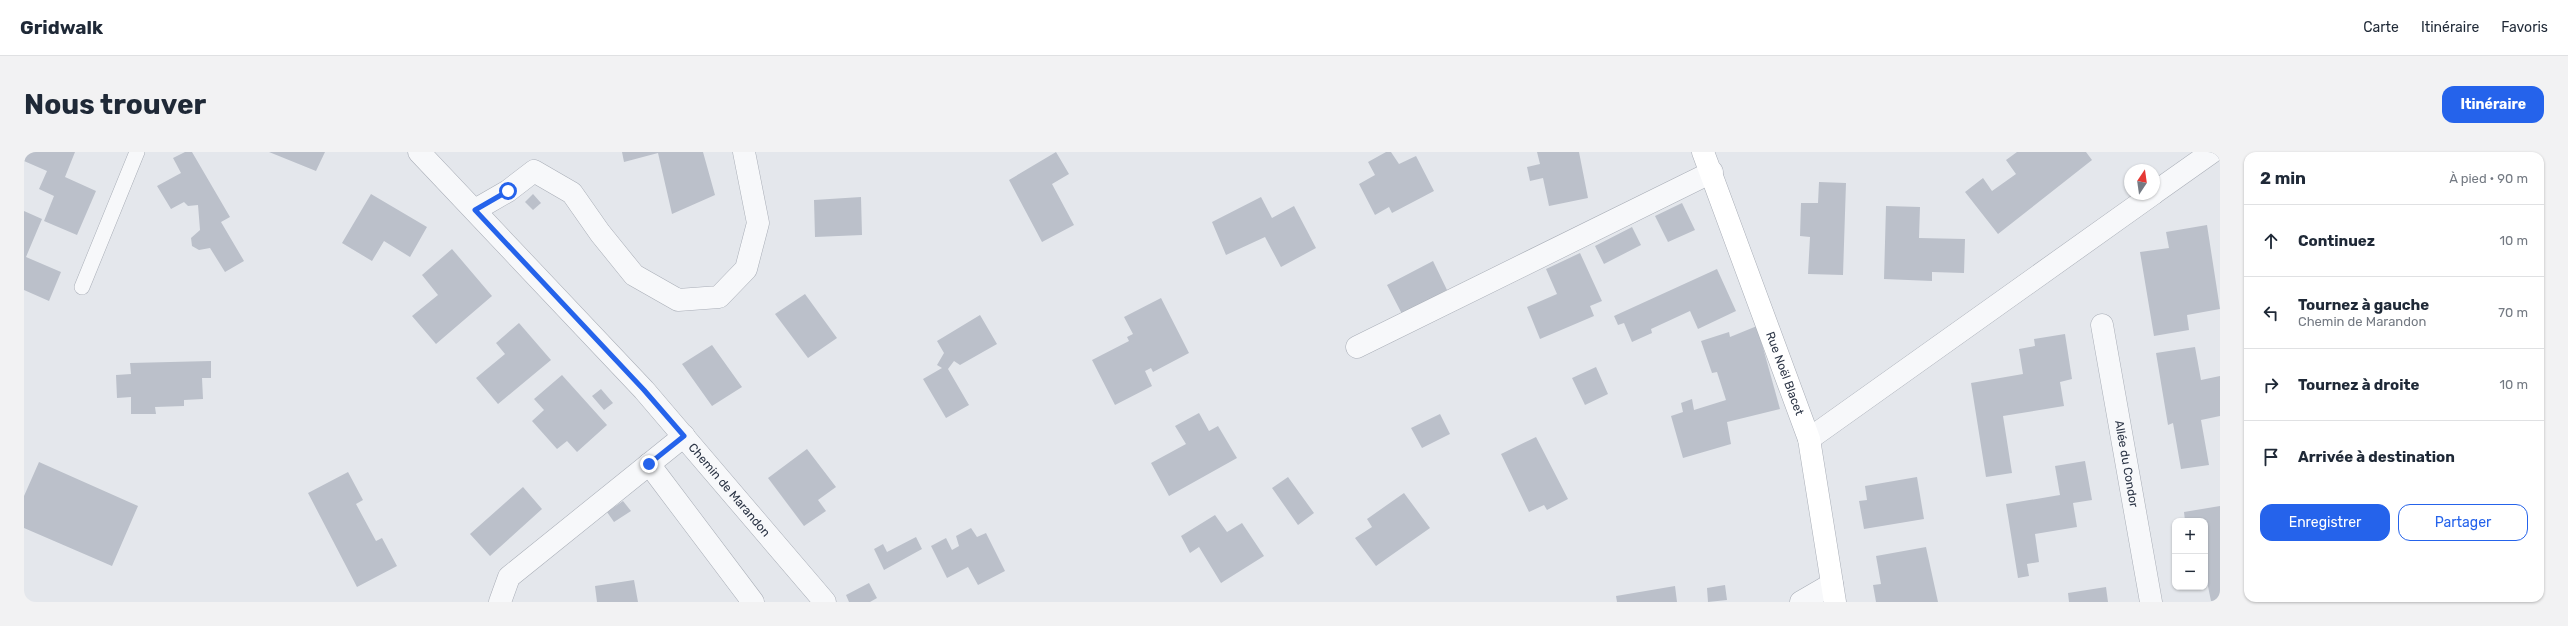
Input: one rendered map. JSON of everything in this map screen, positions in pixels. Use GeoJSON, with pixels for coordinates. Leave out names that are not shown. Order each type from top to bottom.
{"type":"FeatureCollection","features":[{"type":"Feature","properties":{"kind":"street","name":"Chemin de Marandon"},"geometry":{"type":"LineString","coordinates":[[419,152],[644,390],[825,602]]}},
{"type":"Feature","properties":{"kind":"street"},"geometry":{"type":"LineString","coordinates":[[475,210],[508,191],[534,171],[572,193],[600,234],[634,275],[678,300],[719,297],[746,269],[758,223],[744,152]]}},
{"type":"Feature","properties":{"kind":"street","name":"Rue Noël Blacet"},"geometry":{"type":"LineString","coordinates":[[1703,152],[1712,172],[1809,440],[1834,593]]}},
{"type":"Feature","properties":{"kind":"street"},"geometry":{"type":"LineString","coordinates":[[2160,190],[2212,152]]}},
{"type":"Feature","properties":{"kind":"street"},"geometry":{"type":"LineString","coordinates":[[1356,347],[1712,172]]}},
{"type":"Feature","properties":{"kind":"street"},"geometry":{"type":"LineString","coordinates":[[1809,440],[2146,200]]}},
{"type":"Feature","properties":{"kind":"street","name":"Allée du Condor"},"geometry":{"type":"LineString","coordinates":[[2102,325],[2151,602]]}},
{"type":"Feature","properties":{"kind":"street"},"geometry":{"type":"LineString","coordinates":[[500,602],[509,577],[684,436]]}},
{"type":"Feature","properties":{"kind":"street"},"geometry":{"type":"LineString","coordinates":[[649,464],[753,602]]}},
{"type":"Feature","properties":{"kind":"street"},"geometry":{"type":"LineString","coordinates":[[1801,602],[1834,593]]}},
{"type":"Feature","properties":{"kind":"lane"},"geometry":{"type":"LineString","coordinates":[[82,287],[137,152]]}},
{"type":"Feature","properties":{"kind":"building"},"geometry":{"type":"Polygon","coordinates":[[[24,152],[75,152],[65,177],[96,191],[77,235],[44,221],[54,196],[39,189],[47,171],[24,161],[26,156],[24,152]]]}},
{"type":"Feature","properties":{"kind":"building"},"geometry":{"type":"Polygon","coordinates":[[[185,152],[192,152],[230,217],[221,222],[244,261],[225,272],[210,248],[199,250],[192,246],[191,238],[200,230],[198,205],[188,206],[184,202],[171,209],[157,186],[181,173],[173,158],[185,152]]]}},
{"type":"Feature","properties":{"kind":"building"},"geometry":{"type":"Polygon","coordinates":[[[269,152],[325,152],[316,171],[269,152]]]}},
{"type":"Feature","properties":{"kind":"building"},"geometry":{"type":"Polygon","coordinates":[[[622,152],[703,152],[715,195],[672,214],[658,153],[624,162],[622,152]]]}},
{"type":"Feature","properties":{"kind":"building"},"geometry":{"type":"Polygon","coordinates":[[[1056,152],[1069,174],[1052,184],[1074,225],[1042,242],[1009,180],[1056,152]]]}},
{"type":"Feature","properties":{"kind":"building"},"geometry":{"type":"Polygon","coordinates":[[[1386,152],[1391,152],[1399,164],[1416,156],[1434,191],[1392,213],[1389,207],[1375,215],[1359,184],[1375,175],[1368,162],[1386,152]]]}},
{"type":"Feature","properties":{"kind":"building"},"geometry":{"type":"Polygon","coordinates":[[[1537,152],[1579,152],[1588,198],[1549,206],[1543,178],[1530,181],[1527,167],[1540,164],[1537,152]]]}},
{"type":"Feature","properties":{"kind":"building"},"geometry":{"type":"Polygon","coordinates":[[[2017,152],[2086,152],[2092,160],[1998,234],[1965,192],[1983,178],[1992,191],[2016,174],[2006,160],[2017,152]]]}},
{"type":"Feature","properties":{"kind":"building"},"geometry":{"type":"Polygon","coordinates":[[[1819,182],[1846,183],[1843,275],[1808,274],[1810,237],[1800,236],[1801,203],[1818,203],[1819,182]]]}},
{"type":"Feature","properties":{"kind":"building"},"geometry":{"type":"Polygon","coordinates":[[[371,194],[427,227],[410,257],[384,241],[372,261],[342,243],[371,194]]]}},
{"type":"Feature","properties":{"kind":"building"},"geometry":{"type":"Polygon","coordinates":[[[533,194],[541,203],[533,210],[525,202],[533,194]]]}},
{"type":"Feature","properties":{"kind":"building"},"geometry":{"type":"Polygon","coordinates":[[[861,197],[862,235],[815,237],[814,200],[861,197]]]}},
{"type":"Feature","properties":{"kind":"building"},"geometry":{"type":"Polygon","coordinates":[[[1261,197],[1272,218],[1294,206],[1316,248],[1281,267],[1265,237],[1226,255],[1212,222],[1261,197]]]}},
{"type":"Feature","properties":{"kind":"building"},"geometry":{"type":"Polygon","coordinates":[[[1682,203],[1695,230],[1668,242],[1655,216],[1682,203]]]}},
{"type":"Feature","properties":{"kind":"building"},"geometry":{"type":"Polygon","coordinates":[[[1886,206],[1920,207],[1919,238],[1965,239],[1964,273],[1932,272],[1932,281],[1884,279],[1886,206]]]}},
{"type":"Feature","properties":{"kind":"building"},"geometry":{"type":"Polygon","coordinates":[[[24,211],[42,219],[26,257],[61,272],[49,301],[24,290],[24,211]]]}},
{"type":"Feature","properties":{"kind":"building"},"geometry":{"type":"Polygon","coordinates":[[[2207,225],[2220,309],[2187,315],[2189,330],[2154,336],[2140,252],[2169,248],[2166,232],[2207,225]]]}},
{"type":"Feature","properties":{"kind":"building"},"geometry":{"type":"Polygon","coordinates":[[[1632,227],[1641,245],[1604,264],[1595,246],[1632,227]]]}},
{"type":"Feature","properties":{"kind":"building"},"geometry":{"type":"Polygon","coordinates":[[[452,249],[492,296],[436,344],[412,316],[438,295],[422,275],[452,249]]]}},
{"type":"Feature","properties":{"kind":"building"},"geometry":{"type":"Polygon","coordinates":[[[1580,253],[1602,301],[1590,306],[1594,316],[1540,339],[1527,307],[1557,294],[1546,269],[1580,253]]]}},
{"type":"Feature","properties":{"kind":"building"},"geometry":{"type":"Polygon","coordinates":[[[1433,261],[1447,290],[1402,314],[1387,285],[1433,261]]]}},
{"type":"Feature","properties":{"kind":"building"},"geometry":{"type":"Polygon","coordinates":[[[1717,269],[1736,311],[1698,329],[1690,311],[1651,329],[1652,333],[1632,342],[1624,323],[1618,325],[1614,316],[1717,269]]]}},
{"type":"Feature","properties":{"kind":"building"},"geometry":{"type":"Polygon","coordinates":[[[805,294],[837,338],[808,358],[775,314],[805,294]]]}},
{"type":"Feature","properties":{"kind":"building"},"geometry":{"type":"Polygon","coordinates":[[[1161,298],[1189,353],[1153,372],[1151,368],[1145,371],[1152,386],[1115,405],[1092,360],[1129,341],[1127,337],[1133,334],[1124,317],[1161,298]]]}},
{"type":"Feature","properties":{"kind":"building"},"geometry":{"type":"Polygon","coordinates":[[[980,315],[997,344],[960,365],[954,361],[948,369],[969,405],[946,418],[923,379],[942,368],[937,365],[944,353],[937,341],[980,315]]]}},
{"type":"Feature","properties":{"kind":"building"},"geometry":{"type":"Polygon","coordinates":[[[519,323],[551,360],[498,404],[476,378],[505,354],[496,343],[519,323]]]}},
{"type":"Feature","properties":{"kind":"building"},"geometry":{"type":"Polygon","coordinates":[[[1757,326],[1780,409],[1727,422],[1731,444],[1683,458],[1671,416],[1683,412],[1681,403],[1692,399],[1694,410],[1726,400],[1717,372],[1712,373],[1701,341],[1729,332],[1730,337],[1757,326]]]}},
{"type":"Feature","properties":{"kind":"building"},"geometry":{"type":"Polygon","coordinates":[[[2065,334],[2072,379],[2060,382],[2064,406],[2003,416],[2012,473],[1986,477],[1971,383],[2023,374],[2019,349],[2035,346],[2034,339],[2065,334]]]}},
{"type":"Feature","properties":{"kind":"building"},"geometry":{"type":"Polygon","coordinates":[[[712,345],[742,387],[712,406],[682,364],[712,345]]]}},
{"type":"Feature","properties":{"kind":"building"},"geometry":{"type":"Polygon","coordinates":[[[2195,347],[2201,380],[2220,376],[2220,416],[2201,420],[2209,465],[2181,469],[2173,423],[2168,425],[2156,353],[2195,347]]]}},
{"type":"Feature","properties":{"kind":"building"},"geometry":{"type":"Polygon","coordinates":[[[211,361],[211,378],[202,378],[203,399],[184,400],[184,406],[155,407],[156,414],[131,414],[131,397],[117,398],[116,375],[131,374],[130,363],[211,361]]]}},
{"type":"Feature","properties":{"kind":"building"},"geometry":{"type":"Polygon","coordinates":[[[1596,367],[1608,394],[1585,405],[1572,378],[1596,367]]]}},
{"type":"Feature","properties":{"kind":"building"},"geometry":{"type":"Polygon","coordinates":[[[562,375],[607,425],[577,452],[567,441],[557,449],[532,421],[544,410],[534,399],[562,375]]]}},
{"type":"Feature","properties":{"kind":"building"},"geometry":{"type":"Polygon","coordinates":[[[601,389],[613,403],[604,410],[592,396],[601,389]]]}},
{"type":"Feature","properties":{"kind":"building"},"geometry":{"type":"Polygon","coordinates":[[[1199,413],[1209,431],[1218,426],[1237,458],[1169,496],[1151,463],[1186,444],[1175,426],[1199,413]]]}},
{"type":"Feature","properties":{"kind":"building"},"geometry":{"type":"Polygon","coordinates":[[[1440,414],[1450,434],[1422,448],[1411,428],[1440,414]]]}},
{"type":"Feature","properties":{"kind":"building"},"geometry":{"type":"Polygon","coordinates":[[[1536,437],[1568,499],[1547,510],[1544,505],[1529,512],[1501,454],[1536,437]]]}},
{"type":"Feature","properties":{"kind":"building"},"geometry":{"type":"Polygon","coordinates":[[[807,449],[836,487],[818,500],[826,511],[804,526],[768,478],[807,449]]]}},
{"type":"Feature","properties":{"kind":"building"},"geometry":{"type":"Polygon","coordinates":[[[2085,461],[2092,500],[2073,503],[2077,527],[2035,534],[2039,562],[2027,564],[2029,576],[2018,578],[2006,504],[2060,495],[2055,466],[2085,461]]]}},
{"type":"Feature","properties":{"kind":"building"},"geometry":{"type":"Polygon","coordinates":[[[39,462],[138,506],[112,566],[24,528],[24,496],[39,462]]]}},
{"type":"Feature","properties":{"kind":"building"},"geometry":{"type":"Polygon","coordinates":[[[348,472],[363,500],[356,504],[376,541],[382,538],[397,566],[357,587],[308,493],[348,472]]]}},
{"type":"Feature","properties":{"kind":"building"},"geometry":{"type":"Polygon","coordinates":[[[1288,477],[1314,513],[1298,525],[1272,488],[1288,477]]]}},
{"type":"Feature","properties":{"kind":"building"},"geometry":{"type":"Polygon","coordinates":[[[1917,477],[1924,519],[1864,529],[1859,501],[1867,500],[1865,486],[1917,477]]]}},
{"type":"Feature","properties":{"kind":"building"},"geometry":{"type":"Polygon","coordinates":[[[523,487],[542,509],[490,556],[470,534],[523,487]]]}},
{"type":"Feature","properties":{"kind":"building"},"geometry":{"type":"Polygon","coordinates":[[[1404,493],[1430,528],[1376,566],[1355,538],[1372,527],[1367,519],[1404,493]]]}},
{"type":"Feature","properties":{"kind":"building"},"geometry":{"type":"Polygon","coordinates":[[[623,501],[631,511],[614,522],[607,512],[623,501]]]}},
{"type":"Feature","properties":{"kind":"building"},"geometry":{"type":"Polygon","coordinates":[[[2220,506],[2220,600],[2211,601],[2208,586],[2208,518],[2185,518],[2184,512],[2220,506]]]}},
{"type":"Feature","properties":{"kind":"building"},"geometry":{"type":"Polygon","coordinates":[[[1215,515],[1227,532],[1242,523],[1264,556],[1221,583],[1199,547],[1190,553],[1181,536],[1215,515]]]}},
{"type":"Feature","properties":{"kind":"building"},"geometry":{"type":"Polygon","coordinates":[[[971,528],[977,537],[986,533],[1005,571],[978,585],[968,567],[947,578],[931,546],[946,538],[952,550],[959,546],[956,536],[971,528]]]}},
{"type":"Feature","properties":{"kind":"building"},"geometry":{"type":"Polygon","coordinates":[[[916,537],[922,549],[884,570],[874,549],[883,544],[887,552],[916,537]]]}},
{"type":"Feature","properties":{"kind":"building"},"geometry":{"type":"Polygon","coordinates":[[[1926,547],[1938,602],[1876,602],[1873,585],[1881,584],[1876,556],[1926,547]]]}},
{"type":"Feature","properties":{"kind":"building"},"geometry":{"type":"Polygon","coordinates":[[[634,580],[638,602],[597,602],[595,586],[634,580]]]}},
{"type":"Feature","properties":{"kind":"building"},"geometry":{"type":"Polygon","coordinates":[[[869,583],[877,598],[870,602],[849,602],[846,595],[869,583]]]}},
{"type":"Feature","properties":{"kind":"building"},"geometry":{"type":"Polygon","coordinates":[[[1725,585],[1727,600],[1708,602],[1707,588],[1725,585]]]}},
{"type":"Feature","properties":{"kind":"building"},"geometry":{"type":"Polygon","coordinates":[[[1675,586],[1677,602],[1617,602],[1616,596],[1675,586]]]}},
{"type":"Feature","properties":{"kind":"building"},"geometry":{"type":"Polygon","coordinates":[[[2106,587],[2108,602],[2069,602],[2068,593],[2106,587]]]}},
{"type":"Feature","properties":{"kind":"route"},"geometry":{"type":"LineString","coordinates":[[508,191],[475,210],[644,390],[684,436],[649,464]]}}]}
